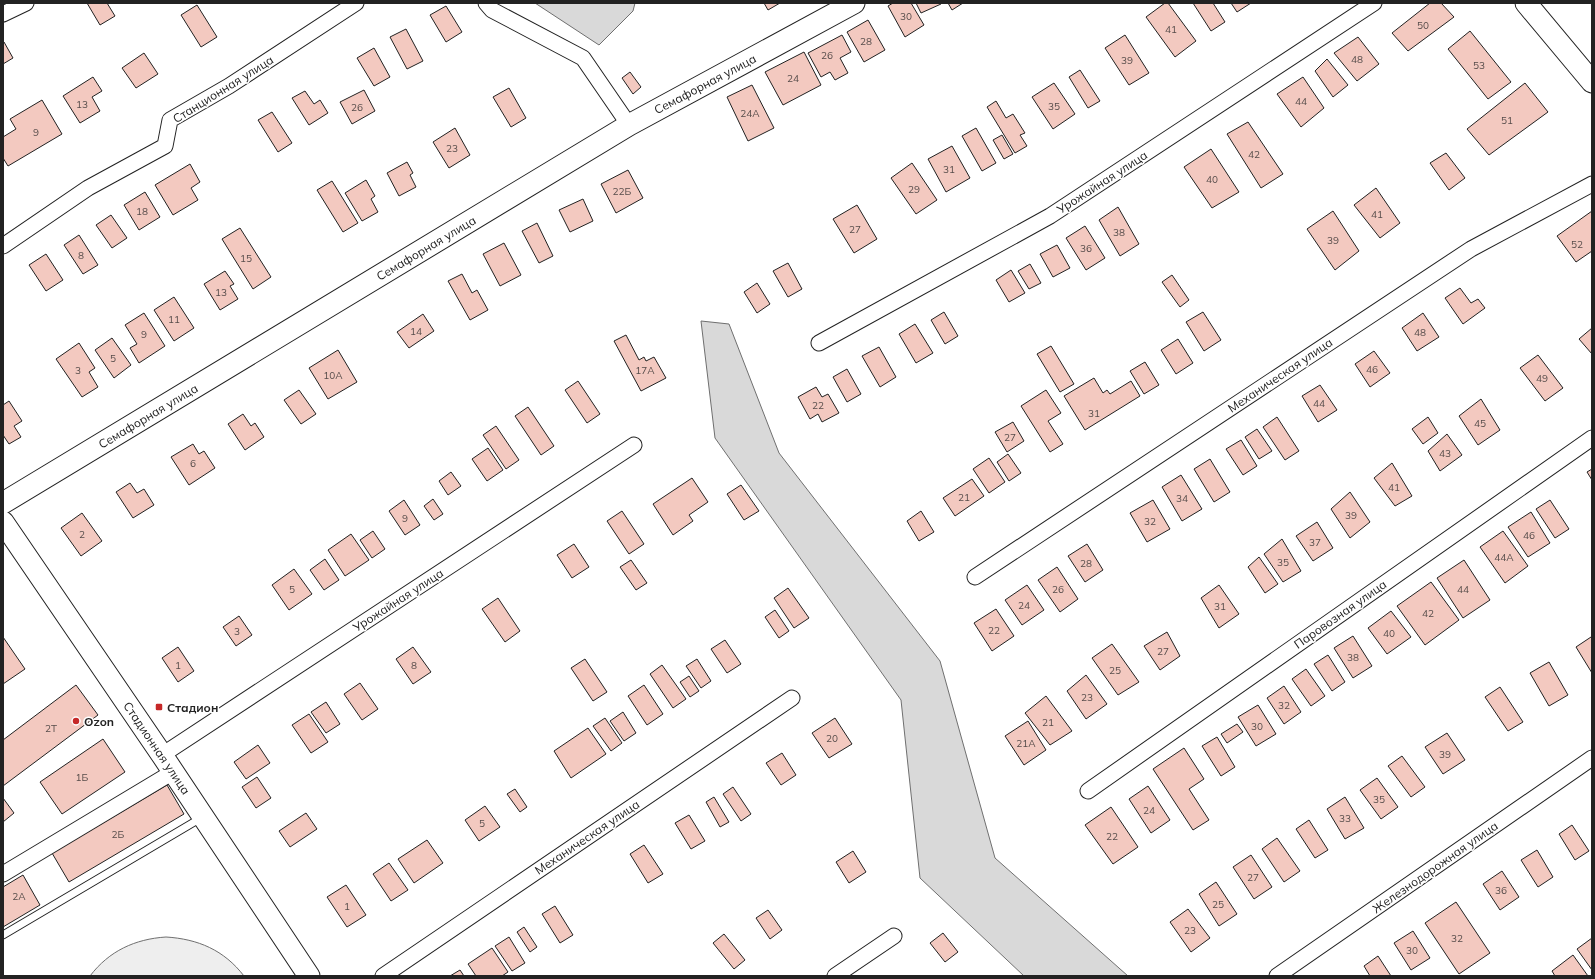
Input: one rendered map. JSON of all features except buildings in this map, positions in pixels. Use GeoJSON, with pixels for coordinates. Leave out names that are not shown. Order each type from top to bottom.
{"type":"FeatureCollection","features":[{"type":"Feature","properties":{"kind":"street"},"geometry":{"type":"LineString","coordinates":[[3,14],[26,3]]}},
{"type":"Feature","properties":{"kind":"street","name":"Станционная улица"},"geometry":{"type":"LineString","coordinates":[[3,246],[88,188],[165,146],[170,120],[229,86],[356,3]]}},
{"type":"Feature","properties":{"kind":"street"},"geometry":{"type":"LineString","coordinates":[[486,3],[492,10],[583,58],[630,125]]}},
{"type":"Feature","properties":{"kind":"street","name":"Семафорная улица"},"geometry":{"type":"LineString","coordinates":[[3,503],[630,125],[854,3]]}},
{"type":"Feature","properties":{"kind":"street","name":"Урожайная улица"},"geometry":{"type":"LineString","coordinates":[[818,343],[1050,216],[1374,3]]}},
{"type":"Feature","properties":{"kind":"street"},"geometry":{"type":"LineString","coordinates":[[1526,3],[1592,82]]}},
{"type":"Feature","properties":{"kind":"street","name":"Механическая улица"},"geometry":{"type":"LineString","coordinates":[[975,577],[1471,248],[1592,184]]}},
{"type":"Feature","properties":{"kind":"street","name":"Паровозная улица"},"geometry":{"type":"LineString","coordinates":[[1088,791],[1592,438]]}},
{"type":"Feature","properties":{"kind":"street","name":"Урожайная улица"},"geometry":{"type":"LineString","coordinates":[[162,755],[634,445]]}},
{"type":"Feature","properties":{"kind":"street","name":"Стадионная улица"},"geometry":{"type":"LineString","coordinates":[[3,522],[162,755],[309,976]]}},
{"type":"Feature","properties":{"kind":"street","name":"Механическая улица"},"geometry":{"type":"LineString","coordinates":[[382,976],[792,698]]}},
{"type":"Feature","properties":{"kind":"street","name":"Железнодорожная улица"},"geometry":{"type":"LineString","coordinates":[[1277,976],[1592,758]]}},
{"type":"Feature","properties":{"kind":"street"},"geometry":{"type":"LineString","coordinates":[[3,874],[173,772]]}},
{"type":"Feature","properties":{"kind":"street"},"geometry":{"type":"LineString","coordinates":[[835,976],[894,936]]}},
{"type":"Feature","properties":{"kind":"lane"},"geometry":{"type":"LineString","coordinates":[[3,935],[203,817]]}},
{"type":"Feature","properties":{"kind":"shaded area"},"geometry":{"type":"Polygon","coordinates":[[[535,3],[635,3],[633,11],[599,45],[535,3]]]}},
{"type":"Feature","properties":{"kind":"shaded area"},"geometry":{"type":"Polygon","coordinates":[[[701,321],[729,324],[779,453],[940,661],[995,858],[1128,976],[1024,976],[920,878],[901,700],[715,438],[701,321]]]}},
{"type":"Feature","properties":{"kind":"shaded area"},"geometry":{"type":"Polygon","coordinates":[[[166,937],[189,940],[210,948],[228,959],[244,976],[90,976],[97,967],[114,953],[144,940],[166,937]]]}},
{"type":"Feature","properties":{"kind":"place","name":"Стадион"},"geometry":{"type":"Point","coordinates":[159,707]}},
{"type":"Feature","properties":{"kind":"place","name":"Ozon"},"geometry":{"type":"Point","coordinates":[76,721]}}]}
